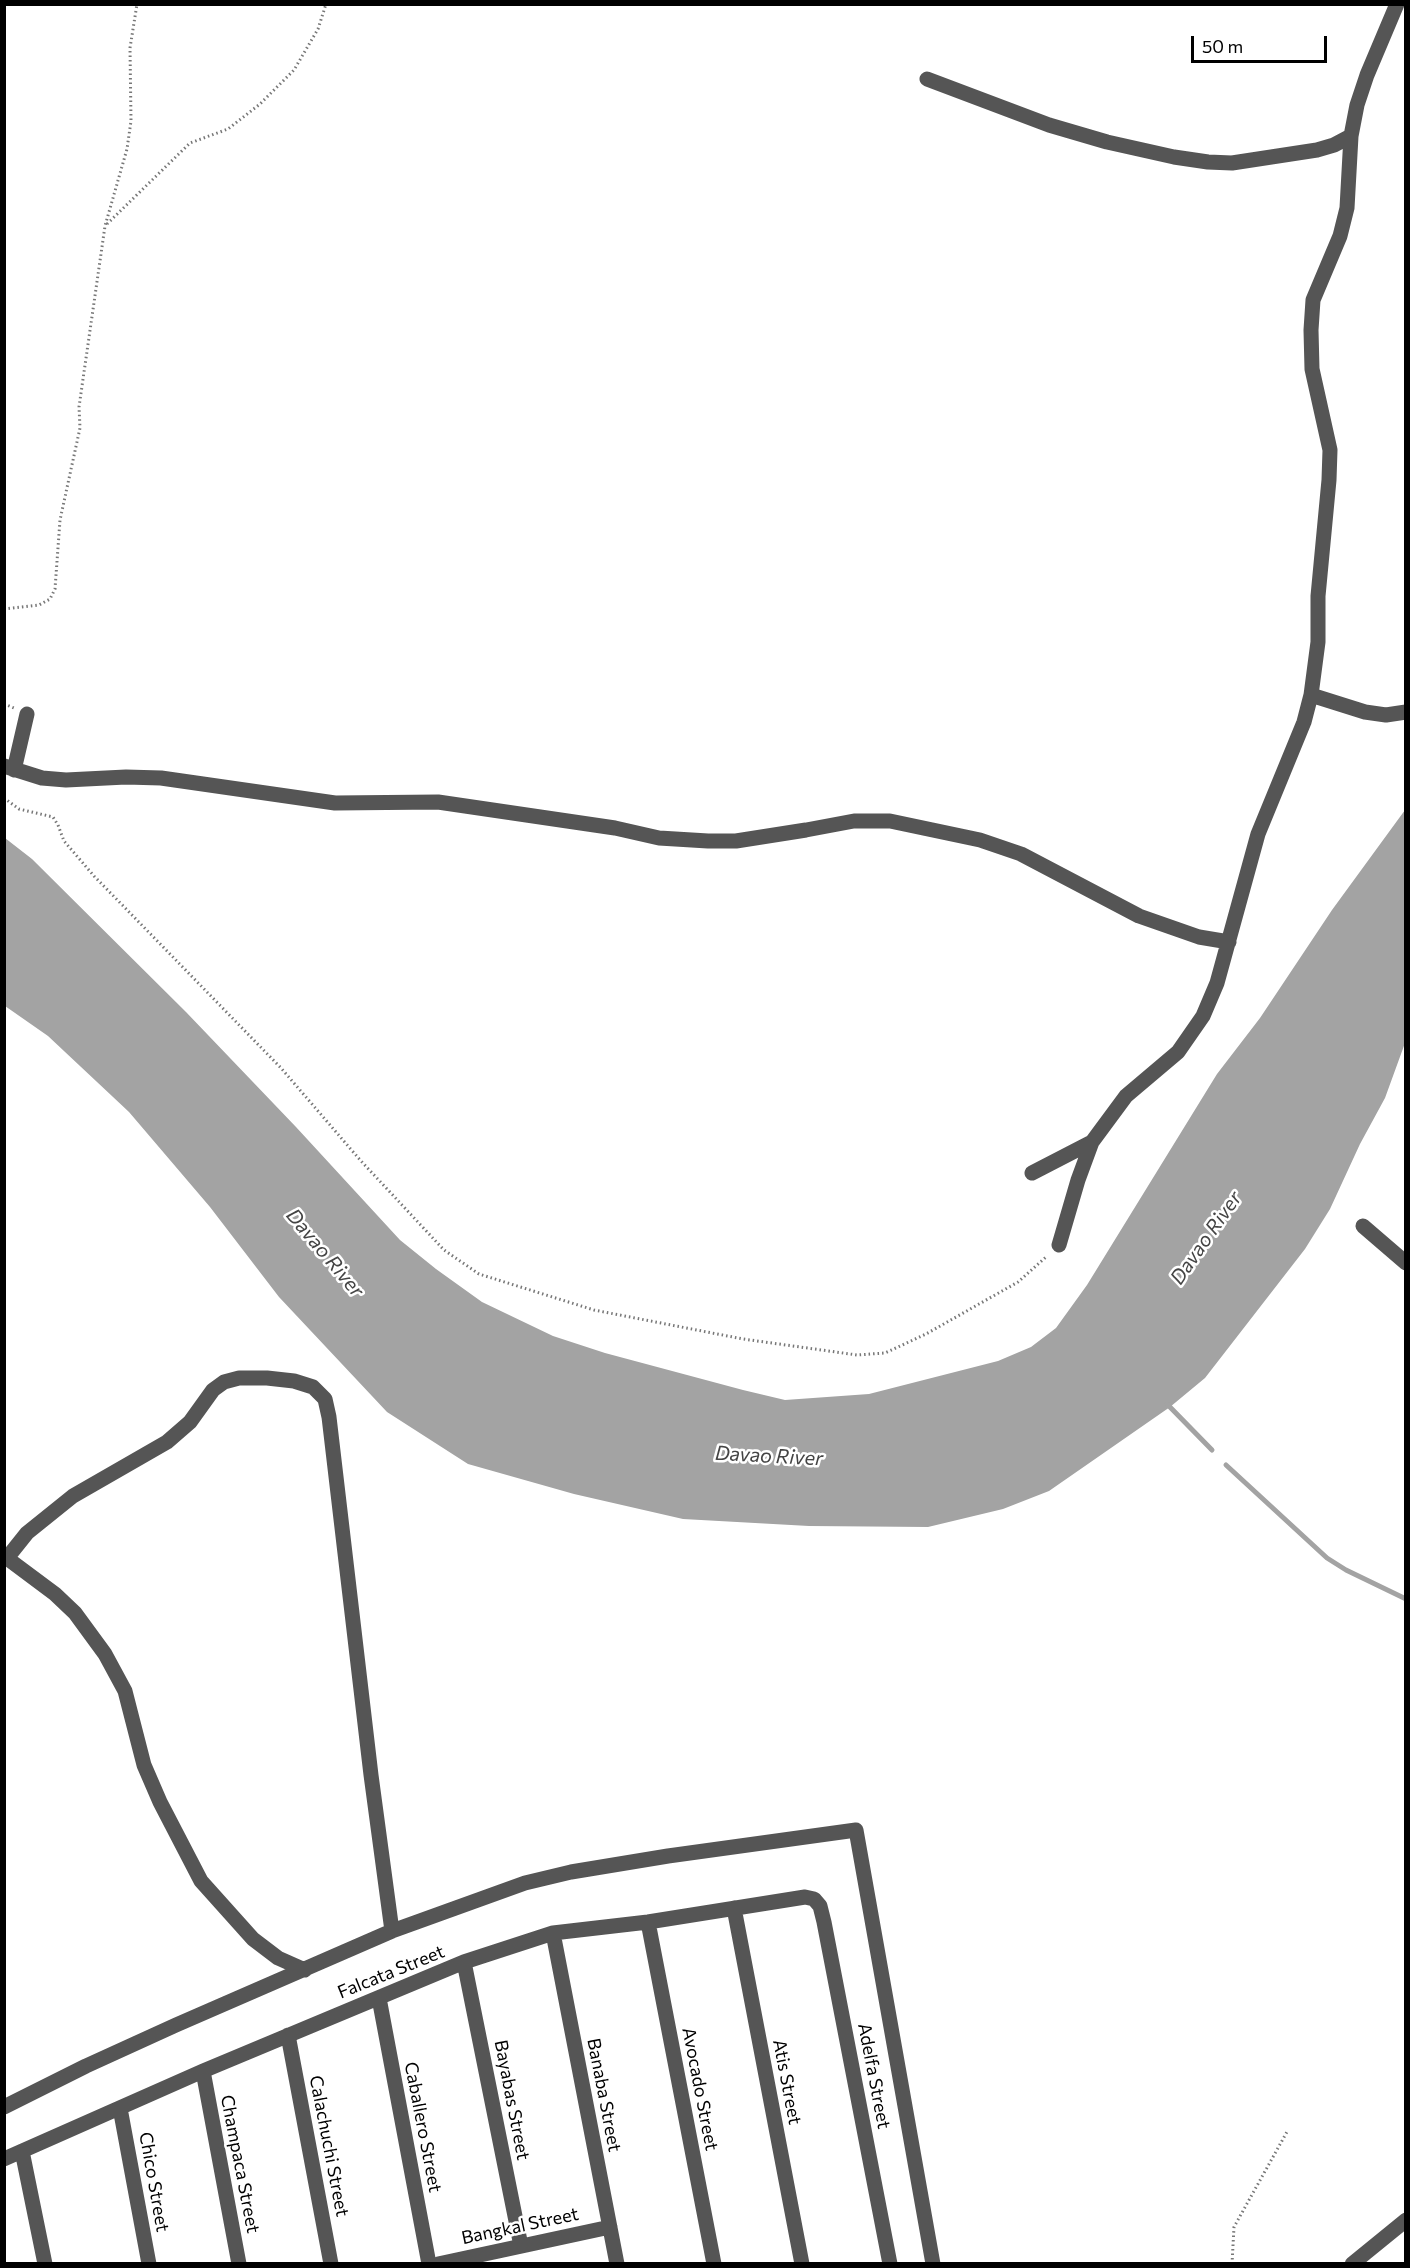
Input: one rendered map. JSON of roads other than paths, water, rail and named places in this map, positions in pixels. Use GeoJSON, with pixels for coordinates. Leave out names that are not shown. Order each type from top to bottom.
{"type":"FeatureCollection","features":[{"type":"Feature","properties":{"kind":"street"},"geometry":{"type":"LineString","coordinates":[[1059,1245],[1092,1142],[1126,1096],[1178,1053],[1203,1016],[1217,983],[1258,834],[1304,722],[1311,695],[1317,642],[1319,576],[1330,450],[1312,369],[1313,300],[1340,236],[1347,208],[1351,136],[1357,105],[1397,4]]}},
{"type":"Feature","properties":{"kind":"street"},"geometry":{"type":"LineString","coordinates":[[927,79],[1049,125],[1107,142],[1208,162],[1232,163],[1317,150],[1334,145],[1351,136]]}},
{"type":"Feature","properties":{"kind":"street"},"geometry":{"type":"LineString","coordinates":[[1311,695],[1365,712],[1386,715],[1406,712]]}},
{"type":"Feature","properties":{"kind":"street"},"geometry":{"type":"LineString","coordinates":[[27,714],[9,768],[42,778],[66,780],[161,778],[335,803],[438,802],[615,828],[659,838],[708,842],[736,841],[854,820],[890,821],[980,840],[1021,854],[1139,916],[1199,937],[1229,942]]}},
{"type":"Feature","properties":{"kind":"street"},"geometry":{"type":"LineString","coordinates":[[1032,1173],[1092,1142]]}},
{"type":"Feature","properties":{"kind":"street"},"geometry":{"type":"LineString","coordinates":[[1363,1226],[1406,1263]]}},
{"type":"Feature","properties":{"kind":"street"},"geometry":{"type":"LineString","coordinates":[[305,1970],[278,1958],[253,1939],[201,1881],[160,1802],[144,1765],[125,1691],[105,1654],[75,1614],[55,1593],[5,1554],[73,1496],[167,1442],[190,1422],[213,1390],[224,1382],[239,1378],[294,1381],[313,1387],[325,1399],[329,1417],[369,1763],[392,1931]]}},
{"type":"Feature","properties":{"kind":"street"},"geometry":{"type":"LineString","coordinates":[[4,2107],[136,2043],[392,1931],[525,1883],[571,1872],[668,1856],[856,1830],[933,2264]]}},
{"type":"Feature","properties":{"kind":"street","name":"Falcata Street"},"geometry":{"type":"LineString","coordinates":[[4,2158],[203,2071],[464,1962],[553,1933],[648,1922],[794,1898],[814,1899]]}},
{"type":"Feature","properties":{"kind":"street","name":"Adelfa Street"},"geometry":{"type":"LineString","coordinates":[[814,1899],[820,1906],[824,1922],[890,2264]]}},
{"type":"Feature","properties":{"kind":"street","name":"Atis Street"},"geometry":{"type":"LineString","coordinates":[[734,1908],[802,2264]]}},
{"type":"Feature","properties":{"kind":"street","name":"Avocado Street"},"geometry":{"type":"LineString","coordinates":[[648,1922],[714,2264]]}},
{"type":"Feature","properties":{"kind":"street","name":"Banaba Street"},"geometry":{"type":"LineString","coordinates":[[553,1933],[617,2264]]}},
{"type":"Feature","properties":{"kind":"street","name":"Bayabas Street"},"geometry":{"type":"LineString","coordinates":[[464,1962],[521,2246]]}},
{"type":"Feature","properties":{"kind":"street","name":"Caballero Street"},"geometry":{"type":"LineString","coordinates":[[379,1998],[429,2264]]}},
{"type":"Feature","properties":{"kind":"street","name":"Calachuchi Street"},"geometry":{"type":"LineString","coordinates":[[288,2035],[331,2264]]}},
{"type":"Feature","properties":{"kind":"street","name":"Champaca Street"},"geometry":{"type":"LineString","coordinates":[[203,2071],[239,2264]]}},
{"type":"Feature","properties":{"kind":"street","name":"Chico Street"},"geometry":{"type":"LineString","coordinates":[[120,2108],[149,2264]]}},
{"type":"Feature","properties":{"kind":"street"},"geometry":{"type":"LineString","coordinates":[[22,2151],[45,2264]]}},
{"type":"Feature","properties":{"kind":"street"},"geometry":{"type":"LineString","coordinates":[[1352,2264],[1406,2220]]}},
{"type":"Feature","properties":{"kind":"street","name":"Bangkal Street"},"geometry":{"type":"LineString","coordinates":[[438,2264],[610,2227]]}},
{"type":"Feature","properties":{"kind":"water","name":"Davao River"},"geometry":{"type":"Polygon","coordinates":[[[1405,810],[1405,1043],[1385,1098],[1360,1144],[1330,1209],[1305,1249],[1205,1378],[1170,1407],[1049,1491],[1003,1509],[928,1527],[809,1526],[683,1519],[574,1494],[468,1464],[387,1412],[279,1297],[210,1207],[129,1112],[48,1036],[5,1006],[5,838],[32,859],[186,1012],[400,1240],[482,1302],[553,1336],[605,1353],[785,1400],[869,1394],[998,1361],[1031,1347],[1056,1328],[1087,1285],[1217,1074],[1260,1018],[1332,910],[1405,810]]]}},
{"type":"Feature","properties":{"kind":"waterway"},"geometry":{"type":"LineString","coordinates":[[1167,1404],[1212,1450]]}},
{"type":"Feature","properties":{"kind":"waterway"},"geometry":{"type":"LineString","coordinates":[[1226,1465],[1327,1558],[1346,1570],[1406,1599]]}}]}
